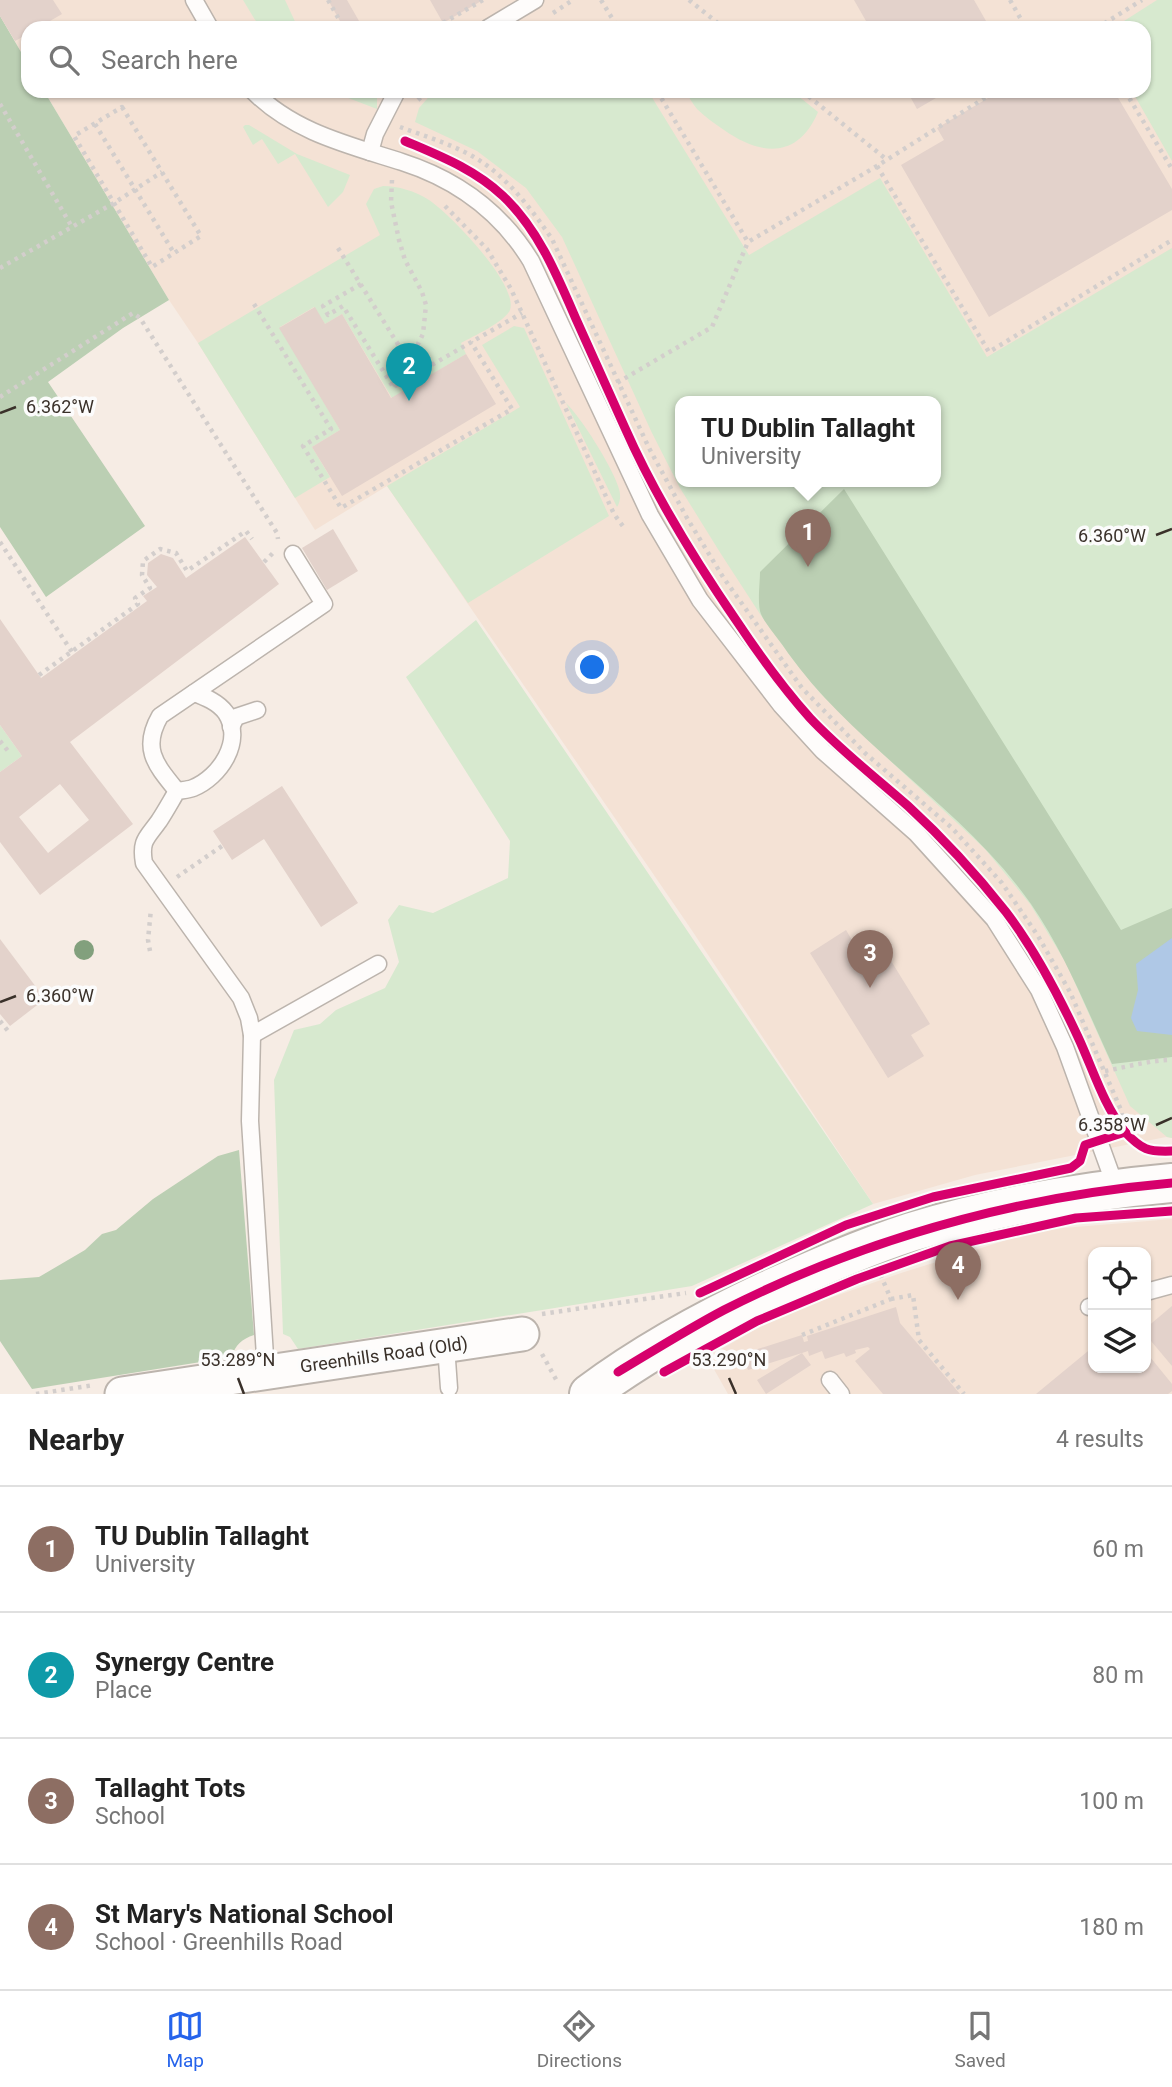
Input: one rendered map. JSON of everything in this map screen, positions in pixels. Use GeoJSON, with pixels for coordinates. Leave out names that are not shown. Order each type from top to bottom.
{"type":"FeatureCollection","features":[{"type":"Feature","properties":{"kind":"main road"},"geometry":{"type":"LineString","coordinates":[[613,1387],[724,1311],[832,1261],[911,1233],[996,1209],[1074,1194],[1172,1183]]}},
{"type":"Feature","properties":{"kind":"street","name":"Greenhills Road (Old)"},"geometry":{"type":"LineString","coordinates":[[136,1393],[446,1346],[531,1324]]}},
{"type":"Feature","properties":{"kind":"lane"},"geometry":{"type":"LineString","coordinates":[[194,0],[206,21]]}},
{"type":"Feature","properties":{"kind":"lane"},"geometry":{"type":"LineString","coordinates":[[500,21],[535,0]]}},
{"type":"Feature","properties":{"kind":"lane"},"geometry":{"type":"LineString","coordinates":[[261,98],[274,110],[303,128],[423,170],[456,186],[476,199],[516,237],[531,261],[650,515],[700,600],[781,705],[823,751],[916,833],[994,919],[1039,990],[1065,1047],[1116,1188]]}},
{"type":"Feature","properties":{"kind":"lane"},"geometry":{"type":"LineString","coordinates":[[370,152],[375,134],[393,98]]}},
{"type":"Feature","properties":{"kind":"lane"},"geometry":{"type":"LineString","coordinates":[[177,791],[152,757],[150,742],[153,727],[160,716],[324,604],[293,554]]}},
{"type":"Feature","properties":{"kind":"lane"},"geometry":{"type":"LineString","coordinates":[[194,693],[212,700],[226,713],[233,738],[226,759],[212,776],[193,788],[177,791],[157,824],[147,834],[143,847],[144,863],[241,998],[249,1018],[252,1035],[250,1121],[266,1372]]}},
{"type":"Feature","properties":{"kind":"lane"},"geometry":{"type":"LineString","coordinates":[[230,727],[236,717],[257,710]]}},
{"type":"Feature","properties":{"kind":"lane"},"geometry":{"type":"LineString","coordinates":[[252,1035],[378,964]]}},
{"type":"Feature","properties":{"kind":"lane"},"geometry":{"type":"LineString","coordinates":[[1151,1291],[1172,1285]]}},
{"type":"Feature","properties":{"kind":"lane"},"geometry":{"type":"LineString","coordinates":[[446,1346],[449,1388]]}},
{"type":"Feature","properties":{"kind":"lane"},"geometry":{"type":"LineString","coordinates":[[830,1380],[841,1394]]}},
{"type":"Feature","properties":{"kind":"path"},"geometry":{"type":"LineString","coordinates":[[328,0],[340,21]]}},
{"type":"Feature","properties":{"kind":"path"},"geometry":{"type":"LineString","coordinates":[[446,21],[483,0]]}},
{"type":"Feature","properties":{"kind":"path"},"geometry":{"type":"LineString","coordinates":[[601,0],[614,21]]}},
{"type":"Feature","properties":{"kind":"path"},"geometry":{"type":"LineString","coordinates":[[689,0],[715,21]]}},
{"type":"Feature","properties":{"kind":"path"},"geometry":{"type":"LineString","coordinates":[[1010,0],[1022,21]]}},
{"type":"Feature","properties":{"kind":"path"},"geometry":{"type":"LineString","coordinates":[[1108,21],[1142,0]]}},
{"type":"Feature","properties":{"kind":"path"},"geometry":{"type":"LineString","coordinates":[[661,98],[748,242]]}},
{"type":"Feature","properties":{"kind":"path"},"geometry":{"type":"LineString","coordinates":[[811,98],[886,159]]}},
{"type":"Feature","properties":{"kind":"path"},"geometry":{"type":"LineString","coordinates":[[607,388],[712,327],[748,242],[877,166],[985,98]]}},
{"type":"Feature","properties":{"kind":"path"},"geometry":{"type":"LineString","coordinates":[[1129,98],[1172,169]]}},
{"type":"Feature","properties":{"kind":"path"},"geometry":{"type":"LineString","coordinates":[[0,104],[72,227]]}},
{"type":"Feature","properties":{"kind":"path"},"geometry":{"type":"LineString","coordinates":[[122,107],[201,236],[152,267],[74,136],[95,124],[122,107]]}},
{"type":"Feature","properties":{"kind":"path"},"geometry":{"type":"LineString","coordinates":[[95,124],[174,253]]}},
{"type":"Feature","properties":{"kind":"path"},"geometry":{"type":"LineString","coordinates":[[399,127],[481,161],[508,183],[531,208],[552,239],[649,448],[723,577],[802,688],[866,754],[952,828],[1002,883],[1038,936],[1070,992],[1105,1070],[1128,1136]]}},
{"type":"Feature","properties":{"kind":"path"},"geometry":{"type":"LineString","coordinates":[[877,166],[989,352],[1172,240]]}},
{"type":"Feature","properties":{"kind":"path"},"geometry":{"type":"LineString","coordinates":[[0,268],[114,203],[162,172]]}},
{"type":"Feature","properties":{"kind":"path"},"geometry":{"type":"LineString","coordinates":[[384,178],[404,181]]}},
{"type":"Feature","properties":{"kind":"path"},"geometry":{"type":"LineString","coordinates":[[393,180],[391,202],[398,240],[426,305],[424,334],[393,387]]}},
{"type":"Feature","properties":{"kind":"path"},"geometry":{"type":"LineString","coordinates":[[440,201],[487,249],[511,289],[614,514],[625,529]]}},
{"type":"Feature","properties":{"kind":"path"},"geometry":{"type":"LineString","coordinates":[[338,248],[416,374]]}},
{"type":"Feature","properties":{"kind":"path"},"geometry":{"type":"LineString","coordinates":[[361,284],[323,306],[328,315],[343,306],[393,387]]}},
{"type":"Feature","properties":{"kind":"path"},"geometry":{"type":"LineString","coordinates":[[254,304],[331,429],[303,446],[341,508],[512,409],[471,342]]}},
{"type":"Feature","properties":{"kind":"path"},"geometry":{"type":"LineString","coordinates":[[0,397],[133,313],[140,318],[277,533],[278,544],[264,562]]}},
{"type":"Feature","properties":{"kind":"path"},"geometry":{"type":"LineString","coordinates":[[393,387],[522,313]]}},
{"type":"Feature","properties":{"kind":"path"},"geometry":{"type":"LineString","coordinates":[[602,376],[612,399]]}},
{"type":"Feature","properties":{"kind":"path"},"geometry":{"type":"LineString","coordinates":[[39,675],[138,604],[135,598],[150,588],[142,575],[143,561],[160,549],[176,553],[187,571],[246,531],[252,539]]}},
{"type":"Feature","properties":{"kind":"path"},"geometry":{"type":"LineString","coordinates":[[0,542],[72,652]]}},
{"type":"Feature","properties":{"kind":"path"},"geometry":{"type":"LineString","coordinates":[[0,741],[8,751]]}},
{"type":"Feature","properties":{"kind":"path"},"geometry":{"type":"LineString","coordinates":[[171,882],[222,846]]}},
{"type":"Feature","properties":{"kind":"path"},"geometry":{"type":"LineString","coordinates":[[150,951],[148,931],[152,904]]}},
{"type":"Feature","properties":{"kind":"path"},"geometry":{"type":"LineString","coordinates":[[0,1021],[8,1031]]}},
{"type":"Feature","properties":{"kind":"path"},"geometry":{"type":"LineString","coordinates":[[1105,1070],[1172,1060]]}},
{"type":"Feature","properties":{"kind":"path"},"geometry":{"type":"LineString","coordinates":[[1112,1114],[1128,1136]]}},
{"type":"Feature","properties":{"kind":"path"},"geometry":{"type":"LineString","coordinates":[[1099,1140],[1128,1136]]}},
{"type":"Feature","properties":{"kind":"path"},"geometry":{"type":"LineString","coordinates":[[868,1276],[891,1267]]}},
{"type":"Feature","properties":{"kind":"path"},"geometry":{"type":"LineString","coordinates":[[880,1272],[891,1299]]}},
{"type":"Feature","properties":{"kind":"path"},"geometry":{"type":"LineString","coordinates":[[531,1324],[690,1292]]}},
{"type":"Feature","properties":{"kind":"path"},"geometry":{"type":"LineString","coordinates":[[802,1335],[891,1299],[913,1295],[919,1340],[964,1394]]}},
{"type":"Feature","properties":{"kind":"shaded area"},"geometry":{"type":"Polygon","coordinates":[[[0,0],[1172,0],[1172,1138],[975,1175],[873,1204],[691,929],[387,486],[315,530],[169,300],[48,98],[1151,98],[1151,21],[21,21],[21,52],[0,16],[0,0]]]}},
{"type":"Feature","properties":{"kind":"shaded area"},"geometry":{"type":"Polygon","coordinates":[[[1172,1219],[1172,1394],[728,1394],[707,1357],[760,1327],[801,1308],[901,1273],[1039,1230],[1172,1219]]]}},
{"type":"Feature","properties":{"kind":"green space"},"geometry":{"type":"Polygon","coordinates":[[[243,0],[285,0],[295,21],[256,21],[243,0]]]}},
{"type":"Feature","properties":{"kind":"green space"},"geometry":{"type":"Polygon","coordinates":[[[1157,0],[1172,0],[1172,161],[1136,98],[1151,98],[1151,21],[1124,21],[1157,0]]]}},
{"type":"Feature","properties":{"kind":"green space"},"geometry":{"type":"Polygon","coordinates":[[[0,16],[21,52],[21,98],[48,98],[169,300],[123,328],[48,382],[145,526],[46,597],[0,527],[0,16]]]}},
{"type":"Feature","properties":{"kind":"green space"},"geometry":{"type":"Polygon","coordinates":[[[348,98],[377,98],[377,109],[348,98]]]}},
{"type":"Feature","properties":{"kind":"green space"},"geometry":{"type":"Polygon","coordinates":[[[428,98],[652,98],[749,255],[880,178],[987,357],[1172,248],[1172,1138],[1167,1137],[1130,1106],[1066,963],[1030,904],[985,849],[820,693],[760,614],[679,487],[941,487],[941,396],[675,396],[675,478],[562,237],[526,188],[477,151],[415,122],[419,108],[428,98]]]}},
{"type":"Feature","properties":{"kind":"green space"},"geometry":{"type":"Polygon","coordinates":[[[690,98],[801,98],[818,112],[800,138],[789,145],[765,148],[738,139],[697,109],[690,98]]]}},
{"type":"Feature","properties":{"kind":"green space"},"geometry":{"type":"Polygon","coordinates":[[[245,125],[297,154],[350,175],[343,192],[328,207],[295,154],[278,164],[262,139],[253,145],[243,127],[245,125]]]}},
{"type":"Feature","properties":{"kind":"green space"},"geometry":{"type":"Polygon","coordinates":[[[383,186],[418,194],[439,207],[494,268],[510,299],[510,310],[496,324],[461,343],[466,354],[392,398],[342,314],[325,324],[314,307],[280,327],[340,430],[312,447],[330,477],[295,498],[198,343],[380,235],[366,204],[374,189],[383,186]]]}},
{"type":"Feature","properties":{"kind":"green space"},"geometry":{"type":"Polygon","coordinates":[[[514,326],[524,328],[609,516],[468,603],[387,486],[520,407],[482,345],[514,326]]]}},
{"type":"Feature","properties":{"kind":"green space"},"geometry":{"type":"Polygon","coordinates":[[[566,403],[588,431],[614,477],[620,495],[617,507],[566,403]]]}},
{"type":"Feature","properties":{"kind":"green space"},"geometry":{"type":"Polygon","coordinates":[[[844,489],[1121,930],[1172,908],[1172,1057],[1112,1064],[1075,982],[1031,904],[974,838],[845,719],[815,687],[763,618],[759,605],[760,572],[844,489]]]}},
{"type":"Feature","properties":{"kind":"green space"},"geometry":{"type":"Polygon","coordinates":[[[476,620],[873,1204],[692,1286],[298,1349],[290,1337],[283,1334],[274,1080],[294,1030],[320,1024],[336,1010],[385,988],[399,962],[388,920],[399,905],[433,913],[508,878],[510,841],[406,677],[476,620]]]}},
{"type":"Feature","properties":{"kind":"green space"},"geometry":{"type":"Polygon","coordinates":[[[0,725],[22,756],[0,772],[0,725]]]}},
{"type":"Feature","properties":{"kind":"green space"},"geometry":{"type":"Polygon","coordinates":[[[239,1150],[254,1335],[240,1343],[232,1357],[32,1389],[0,1341],[0,1280],[39,1277],[85,1250],[102,1234],[116,1230],[153,1199],[218,1156],[239,1150]]]}},
{"type":"Feature","properties":{"kind":"water"},"geometry":{"type":"Polygon","coordinates":[[[1172,938],[1172,1035],[1137,1031],[1131,1018],[1138,990],[1136,964],[1172,938]]]}},
{"type":"Feature","properties":{"kind":"building"},"geometry":{"type":"Polygon","coordinates":[[[0,0],[53,0],[62,14],[50,21],[21,21],[21,38],[15,41],[0,16],[0,0]]]}},
{"type":"Feature","properties":{"kind":"building"},"geometry":{"type":"Polygon","coordinates":[[[328,0],[347,0],[359,21],[340,21],[328,0]]]}},
{"type":"Feature","properties":{"kind":"building"},"geometry":{"type":"Polygon","coordinates":[[[430,0],[483,0],[446,21],[442,21],[430,0]]]}},
{"type":"Feature","properties":{"kind":"building"},"geometry":{"type":"Polygon","coordinates":[[[854,0],[974,0],[986,21],[866,21],[854,0]]]}},
{"type":"Feature","properties":{"kind":"building"},"geometry":{"type":"Polygon","coordinates":[[[911,98],[936,98],[917,109],[911,98]]]}},
{"type":"Feature","properties":{"kind":"building"},"geometry":{"type":"Polygon","coordinates":[[[988,98],[1118,98],[1172,189],[1172,210],[989,317],[901,165],[944,140],[937,128],[988,98]]]}},
{"type":"Feature","properties":{"kind":"building"},"geometry":{"type":"Polygon","coordinates":[[[315,307],[325,324],[342,314],[391,398],[466,354],[496,404],[342,496],[312,447],[340,430],[279,328],[315,307]]]}},
{"type":"Feature","properties":{"kind":"building"},"geometry":{"type":"Polygon","coordinates":[[[333,529],[358,571],[327,590],[302,548],[333,529]]]}},
{"type":"Feature","properties":{"kind":"building"},"geometry":{"type":"Polygon","coordinates":[[[245,537],[279,584],[70,742],[133,824],[40,895],[0,842],[0,772],[22,756],[0,725],[0,619],[41,678],[147,601],[143,596],[157,587],[147,575],[148,563],[161,554],[173,558],[186,578],[245,537]],[[60,784],[19,817],[48,853],[89,820],[60,784]]]}},
{"type":"Feature","properties":{"kind":"building"},"geometry":{"type":"Polygon","coordinates":[[[282,786],[358,903],[321,927],[264,839],[232,860],[213,831],[282,786]]]}},
{"type":"Feature","properties":{"kind":"building"},"geometry":{"type":"Polygon","coordinates":[[[846,930],[853,942],[872,930],[930,1024],[911,1035],[924,1056],[888,1078],[810,953],[846,930]]]}},
{"type":"Feature","properties":{"kind":"building"},"geometry":{"type":"Polygon","coordinates":[[[0,939],[45,999],[10,1026],[0,1014],[0,939]]]}},
{"type":"Feature","properties":{"kind":"building"},"geometry":{"type":"Polygon","coordinates":[[[1172,1306],[1172,1366],[1151,1341],[1151,1324],[1172,1306]]]}},
{"type":"Feature","properties":{"kind":"building"},"geometry":{"type":"Polygon","coordinates":[[[896,1307],[900,1323],[960,1394],[883,1394],[855,1361],[870,1349],[868,1347],[855,1350],[856,1353],[846,1357],[844,1353],[825,1359],[822,1351],[809,1356],[808,1351],[748,1370],[742,1354],[802,1335],[804,1342],[808,1341],[807,1336],[896,1307]]]}},
{"type":"Feature","properties":{"kind":"building"},"geometry":{"type":"Polygon","coordinates":[[[1088,1351],[1088,1373],[1151,1373],[1151,1358],[1172,1384],[1172,1391],[1168,1394],[1036,1394],[1088,1351]]]}},
{"type":"Feature","properties":{"kind":"building"},"geometry":{"type":"Polygon","coordinates":[[[802,1353],[811,1365],[766,1394],[757,1380],[802,1353]]]}},
{"type":"Feature","properties":{"kind":"cycle path"},"geometry":{"type":"LineString","coordinates":[[405,141],[456,164],[492,186],[526,223],[554,269],[649,479],[722,600],[772,672],[810,718],[934,831],[1006,912],[1054,989],[1104,1098],[1125,1132]]}},
{"type":"Feature","properties":{"kind":"cycle path"},"geometry":{"type":"LineString","coordinates":[[700,1293],[846,1225],[933,1197],[1071,1168],[1080,1161],[1085,1145],[1125,1132],[1146,1149],[1172,1151]]}},
{"type":"Feature","properties":{"kind":"cycle path"},"geometry":{"type":"LineString","coordinates":[[618,1372],[724,1310],[778,1284],[886,1242],[998,1210],[1055,1199],[1172,1183]]}},
{"type":"Feature","properties":{"kind":"cycle path"},"geometry":{"type":"LineString","coordinates":[[664,1372],[757,1321],[857,1279],[950,1246],[1076,1218],[1172,1211]]}},
{"type":"Feature","properties":{"kind":"place","name":"Synergy Centre"},"geometry":{"type":"Point","coordinates":[409,401]}},
{"type":"Feature","properties":{"kind":"place","name":"TU Dublin Tallaght"},"geometry":{"type":"Point","coordinates":[808,567]}},
{"type":"Feature","properties":{"kind":"place","name":"Tallaght Tots"},"geometry":{"type":"Point","coordinates":[870,988]}},
{"type":"Feature","properties":{"kind":"place","name":"St Mary's National School"},"geometry":{"type":"Point","coordinates":[958,1300]}}]}
